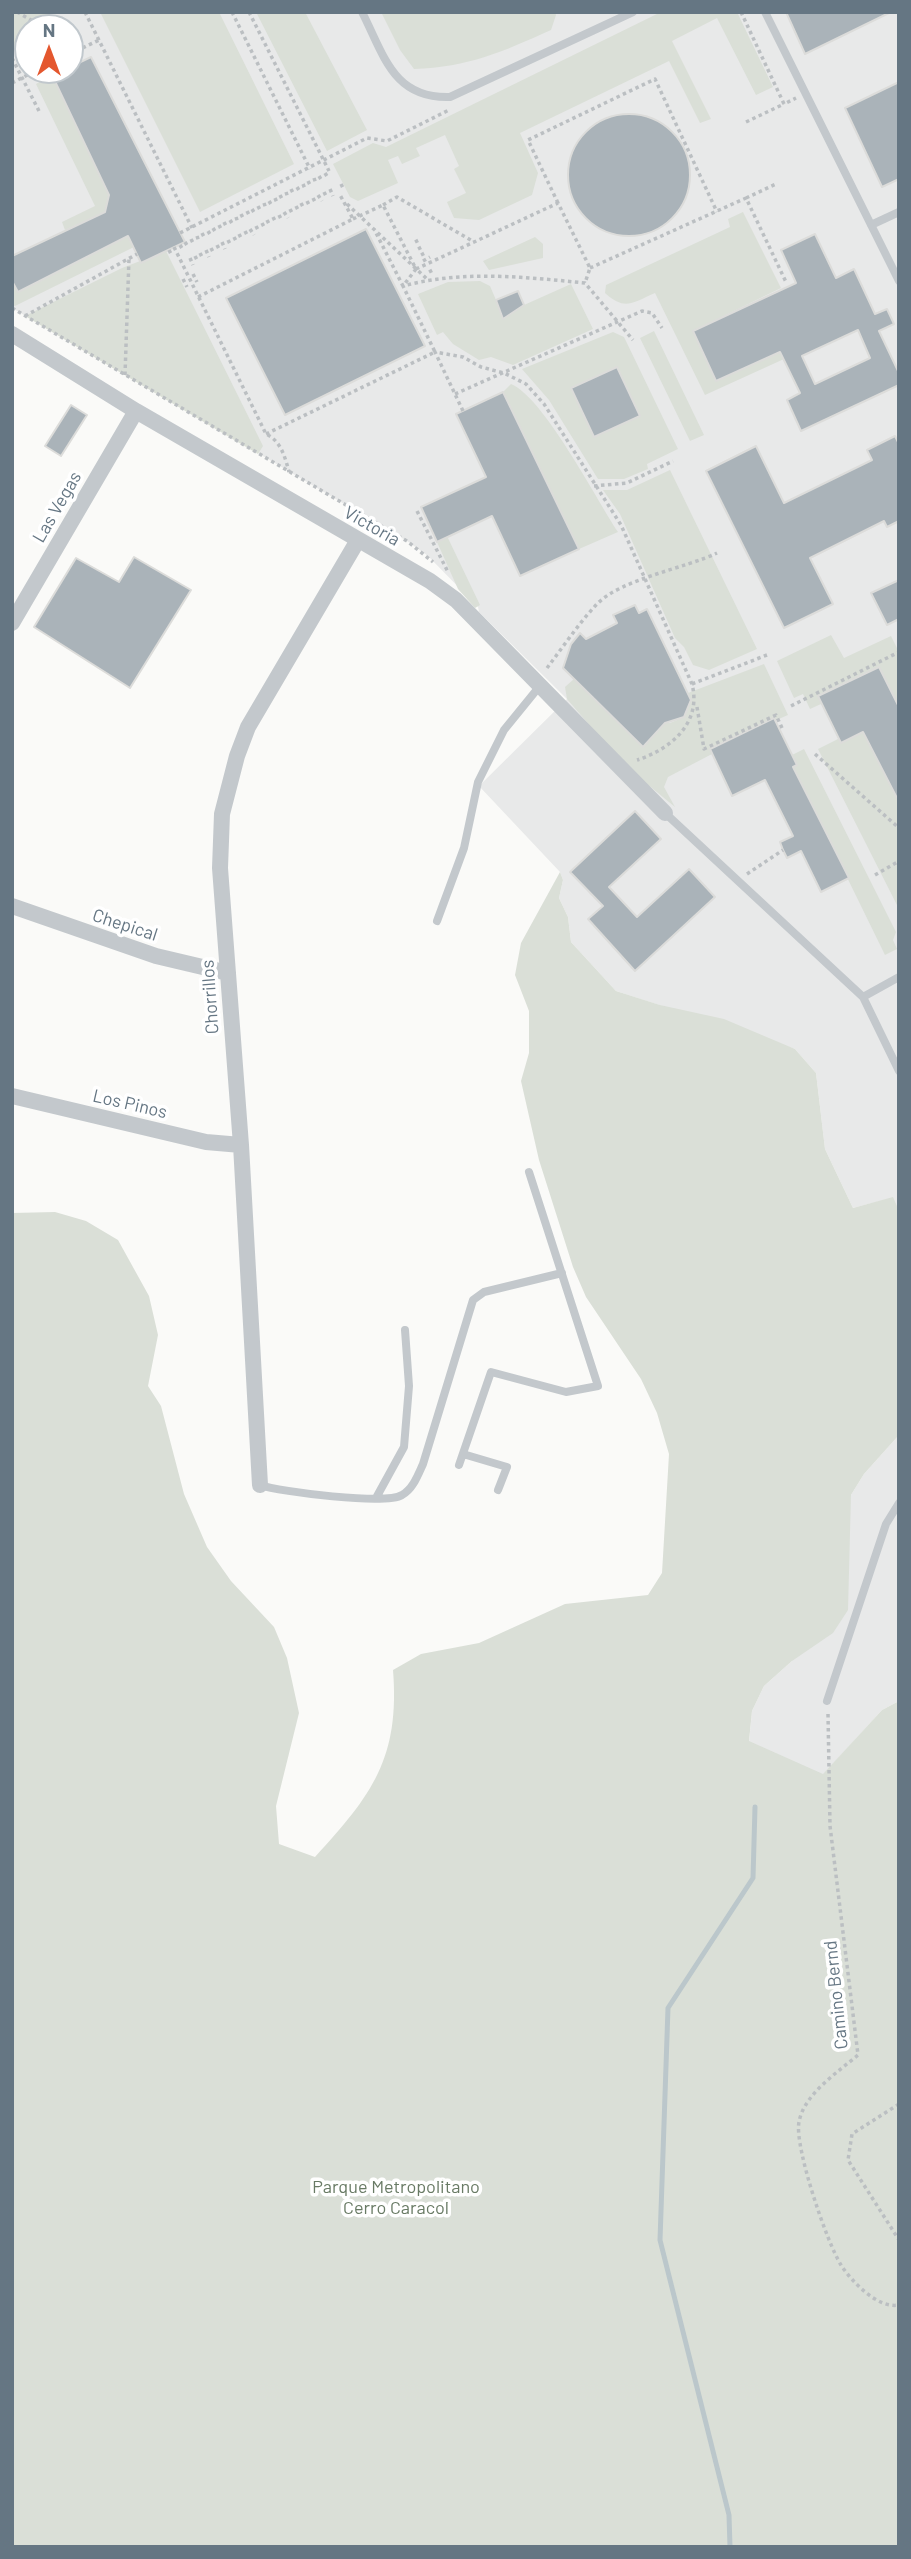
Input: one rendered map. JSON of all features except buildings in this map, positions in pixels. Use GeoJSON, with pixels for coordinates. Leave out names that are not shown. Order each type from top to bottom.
{"type":"FeatureCollection","features":[{"type":"Feature","properties":{"kind":"street","name":"Victoria"},"geometry":{"type":"LineString","coordinates":[[12,334],[136,411],[430,581],[456,600],[540,681],[665,813]]}},
{"type":"Feature","properties":{"kind":"street","name":"Las Vegas"},"geometry":{"type":"LineString","coordinates":[[12,623],[136,411]]}},
{"type":"Feature","properties":{"kind":"street","name":"Chorrillos"},"geometry":{"type":"LineString","coordinates":[[260,1485],[240,1145],[221,900],[222,814],[237,756],[264,697],[358,540]]}},
{"type":"Feature","properties":{"kind":"street","name":"Chepical"},"geometry":{"type":"LineString","coordinates":[[12,906],[156,956],[228,973]]}},
{"type":"Feature","properties":{"kind":"street","name":"Los Pinos"},"geometry":{"type":"LineString","coordinates":[[12,1096],[206,1142],[240,1145]]}},
{"type":"Feature","properties":{"kind":"lane"},"geometry":{"type":"LineString","coordinates":[[362,12],[397,80],[408,88],[438,97],[450,97],[633,12]]}},
{"type":"Feature","properties":{"kind":"lane"},"geometry":{"type":"LineString","coordinates":[[765,12],[899,281]]}},
{"type":"Feature","properties":{"kind":"lane"},"geometry":{"type":"LineString","coordinates":[[870,225],[899,212]]}},
{"type":"Feature","properties":{"kind":"lane"},"geometry":{"type":"LineString","coordinates":[[437,921],[464,848],[478,782],[504,730],[540,681]]}},
{"type":"Feature","properties":{"kind":"lane"},"geometry":{"type":"LineString","coordinates":[[665,813],[863,997],[899,1071]]}},
{"type":"Feature","properties":{"kind":"lane"},"geometry":{"type":"LineString","coordinates":[[863,997],[899,977]]}},
{"type":"Feature","properties":{"kind":"lane"},"geometry":{"type":"LineString","coordinates":[[459,1465],[491,1372],[566,1392],[598,1386],[529,1172]]}},
{"type":"Feature","properties":{"kind":"lane"},"geometry":{"type":"LineString","coordinates":[[260,1485],[286,1491],[376,1498],[401,1496],[411,1487],[423,1464],[473,1300],[484,1292],[562,1273]]}},
{"type":"Feature","properties":{"kind":"lane"},"geometry":{"type":"LineString","coordinates":[[376,1498],[404,1447],[409,1386],[405,1330]]}},
{"type":"Feature","properties":{"kind":"lane"},"geometry":{"type":"LineString","coordinates":[[463,1454],[507,1467],[498,1490]]}},
{"type":"Feature","properties":{"kind":"lane"},"geometry":{"type":"LineString","coordinates":[[828,1701],[886,1524],[899,1503]]}},
{"type":"Feature","properties":{"kind":"path"},"geometry":{"type":"LineString","coordinates":[[85,12],[192,228]]}},
{"type":"Feature","properties":{"kind":"path"},"geometry":{"type":"LineString","coordinates":[[232,12],[310,169]]}},
{"type":"Feature","properties":{"kind":"path"},"geometry":{"type":"LineString","coordinates":[[249,12],[323,162],[333,175]]}},
{"type":"Feature","properties":{"kind":"path"},"geometry":{"type":"LineString","coordinates":[[741,12],[785,104]]}},
{"type":"Feature","properties":{"kind":"path"},"geometry":{"type":"LineString","coordinates":[[84,47],[99,40]]}},
{"type":"Feature","properties":{"kind":"path"},"geometry":{"type":"LineString","coordinates":[[585,283],[590,268],[528,140],[655,79],[717,212]]}},
{"type":"Feature","properties":{"kind":"path"},"geometry":{"type":"LineString","coordinates":[[26,84],[40,113]]}},
{"type":"Feature","properties":{"kind":"path"},"geometry":{"type":"LineString","coordinates":[[746,122],[806,93]]}},
{"type":"Feature","properties":{"kind":"path"},"geometry":{"type":"LineString","coordinates":[[180,233],[367,138],[387,141],[459,106]]}},
{"type":"Feature","properties":{"kind":"path"},"geometry":{"type":"LineString","coordinates":[[328,171],[328,178]]}},
{"type":"Feature","properties":{"kind":"path"},"geometry":{"type":"LineString","coordinates":[[319,176],[322,181]]}},
{"type":"Feature","properties":{"kind":"path"},"geometry":{"type":"LineString","coordinates":[[314,178],[316,184]]}},
{"type":"Feature","properties":{"kind":"path"},"geometry":{"type":"LineString","coordinates":[[308,181],[311,187]]}},
{"type":"Feature","properties":{"kind":"path"},"geometry":{"type":"LineString","coordinates":[[303,184],[305,190]]}},
{"type":"Feature","properties":{"kind":"path"},"geometry":{"type":"LineString","coordinates":[[341,184],[343,201],[353,219]]}},
{"type":"Feature","properties":{"kind":"path"},"geometry":{"type":"LineString","coordinates":[[590,268],[776,184]]}},
{"type":"Feature","properties":{"kind":"path"},"geometry":{"type":"LineString","coordinates":[[297,187],[300,192]]}},
{"type":"Feature","properties":{"kind":"path"},"geometry":{"type":"LineString","coordinates":[[335,187],[340,192]]}},
{"type":"Feature","properties":{"kind":"path"},"geometry":{"type":"LineString","coordinates":[[291,190],[294,195]]}},
{"type":"Feature","properties":{"kind":"path"},"geometry":{"type":"LineString","coordinates":[[330,190],[333,196]]}},
{"type":"Feature","properties":{"kind":"path"},"geometry":{"type":"LineString","coordinates":[[286,192],[289,198]]}},
{"type":"Feature","properties":{"kind":"path"},"geometry":{"type":"LineString","coordinates":[[324,192],[327,198]]}},
{"type":"Feature","properties":{"kind":"path"},"geometry":{"type":"LineString","coordinates":[[280,195],[283,201]]}},
{"type":"Feature","properties":{"kind":"path"},"geometry":{"type":"LineString","coordinates":[[318,195],[322,201]]}},
{"type":"Feature","properties":{"kind":"path"},"geometry":{"type":"LineString","coordinates":[[198,297],[397,197],[474,242]]}},
{"type":"Feature","properties":{"kind":"path"},"geometry":{"type":"LineString","coordinates":[[275,198],[277,203]]}},
{"type":"Feature","properties":{"kind":"path"},"geometry":{"type":"LineString","coordinates":[[313,198],[316,204]]}},
{"type":"Feature","properties":{"kind":"path"},"geometry":{"type":"LineString","coordinates":[[746,198],[786,282]]}},
{"type":"Feature","properties":{"kind":"path"},"geometry":{"type":"LineString","coordinates":[[269,201],[272,206]]}},
{"type":"Feature","properties":{"kind":"path"},"geometry":{"type":"LineString","coordinates":[[307,201],[310,207]]}},
{"type":"Feature","properties":{"kind":"path"},"geometry":{"type":"LineString","coordinates":[[343,201],[429,279],[504,275],[585,283],[633,341]]}},
{"type":"Feature","properties":{"kind":"path"},"geometry":{"type":"LineString","coordinates":[[264,203],[266,209]]}},
{"type":"Feature","properties":{"kind":"path"},"geometry":{"type":"LineString","coordinates":[[301,203],[304,209]]}},
{"type":"Feature","properties":{"kind":"path"},"geometry":{"type":"LineString","coordinates":[[403,286],[416,269],[558,203]]}},
{"type":"Feature","properties":{"kind":"path"},"geometry":{"type":"LineString","coordinates":[[383,205],[416,269]]}},
{"type":"Feature","properties":{"kind":"path"},"geometry":{"type":"LineString","coordinates":[[258,206],[261,212]]}},
{"type":"Feature","properties":{"kind":"path"},"geometry":{"type":"LineString","coordinates":[[296,206],[299,212]]}},
{"type":"Feature","properties":{"kind":"path"},"geometry":{"type":"LineString","coordinates":[[252,209],[255,214]]}},
{"type":"Feature","properties":{"kind":"path"},"geometry":{"type":"LineString","coordinates":[[290,209],[293,215]]}},
{"type":"Feature","properties":{"kind":"path"},"geometry":{"type":"LineString","coordinates":[[247,211],[250,217]]}},
{"type":"Feature","properties":{"kind":"path"},"geometry":{"type":"LineString","coordinates":[[284,212],[288,218]]}},
{"type":"Feature","properties":{"kind":"path"},"geometry":{"type":"LineString","coordinates":[[241,214],[244,220]]}},
{"type":"Feature","properties":{"kind":"path"},"geometry":{"type":"LineString","coordinates":[[279,215],[282,220]]}},
{"type":"Feature","properties":{"kind":"path"},"geometry":{"type":"LineString","coordinates":[[236,217],[238,223]]}},
{"type":"Feature","properties":{"kind":"path"},"geometry":{"type":"LineString","coordinates":[[273,218],[276,223]]}},
{"type":"Feature","properties":{"kind":"path"},"geometry":{"type":"LineString","coordinates":[[230,220],[233,225]]}},
{"type":"Feature","properties":{"kind":"path"},"geometry":{"type":"LineString","coordinates":[[267,220],[270,226]]}},
{"type":"Feature","properties":{"kind":"path"},"geometry":{"type":"LineString","coordinates":[[225,222],[227,228]]}},
{"type":"Feature","properties":{"kind":"path"},"geometry":{"type":"LineString","coordinates":[[262,223],[265,229]]}},
{"type":"Feature","properties":{"kind":"path"},"geometry":{"type":"LineString","coordinates":[[219,225],[222,231]]}},
{"type":"Feature","properties":{"kind":"path"},"geometry":{"type":"LineString","coordinates":[[256,226],[259,232]]}},
{"type":"Feature","properties":{"kind":"path"},"geometry":{"type":"LineString","coordinates":[[213,228],[216,233]]}},
{"type":"Feature","properties":{"kind":"path"},"geometry":{"type":"LineString","coordinates":[[250,229],[254,235]]}},
{"type":"Feature","properties":{"kind":"path"},"geometry":{"type":"LineString","coordinates":[[374,229],[463,411]]}},
{"type":"Feature","properties":{"kind":"path"},"geometry":{"type":"LineString","coordinates":[[208,231],[211,236]]}},
{"type":"Feature","properties":{"kind":"path"},"geometry":{"type":"LineString","coordinates":[[245,231],[248,237]]}},
{"type":"Feature","properties":{"kind":"path"},"geometry":{"type":"LineString","coordinates":[[202,233],[205,239]]}},
{"type":"Feature","properties":{"kind":"path"},"geometry":{"type":"LineString","coordinates":[[239,234],[242,240]]}},
{"type":"Feature","properties":{"kind":"path"},"geometry":{"type":"LineString","coordinates":[[197,236],[200,242]]}},
{"type":"Feature","properties":{"kind":"path"},"geometry":{"type":"LineString","coordinates":[[234,237],[237,243]]}},
{"type":"Feature","properties":{"kind":"path"},"geometry":{"type":"LineString","coordinates":[[191,239],[194,245]]}},
{"type":"Feature","properties":{"kind":"path"},"geometry":{"type":"LineString","coordinates":[[415,242],[421,239]]}},
{"type":"Feature","properties":{"kind":"path"},"geometry":{"type":"LineString","coordinates":[[228,240],[231,246]]}},
{"type":"Feature","properties":{"kind":"path"},"geometry":{"type":"LineString","coordinates":[[185,242],[188,247]]}},
{"type":"Feature","properties":{"kind":"path"},"geometry":{"type":"LineString","coordinates":[[222,242],[225,248]]}},
{"type":"Feature","properties":{"kind":"path"},"geometry":{"type":"LineString","coordinates":[[180,244],[183,250]]}},
{"type":"Feature","properties":{"kind":"path"},"geometry":{"type":"LineString","coordinates":[[216,245],[220,251]]}},
{"type":"Feature","properties":{"kind":"path"},"geometry":{"type":"LineString","coordinates":[[418,248],[424,246]]}},
{"type":"Feature","properties":{"kind":"path"},"geometry":{"type":"LineString","coordinates":[[174,247],[267,434],[275,438],[289,472]]}},
{"type":"Feature","properties":{"kind":"path"},"geometry":{"type":"LineString","coordinates":[[206,250],[211,255],[211,248]]}},
{"type":"Feature","properties":{"kind":"path"},"geometry":{"type":"LineString","coordinates":[[169,250],[172,256]]}},
{"type":"Feature","properties":{"kind":"path"},"geometry":{"type":"LineString","coordinates":[[421,255],[427,252]]}},
{"type":"Feature","properties":{"kind":"path"},"geometry":{"type":"LineString","coordinates":[[193,265],[192,257],[201,261],[200,253]]}},
{"type":"Feature","properties":{"kind":"path"},"geometry":{"type":"LineString","coordinates":[[25,316],[137,254]]}},
{"type":"Feature","properties":{"kind":"path"},"geometry":{"type":"LineString","coordinates":[[423,261],[430,257]]}},
{"type":"Feature","properties":{"kind":"path"},"geometry":{"type":"LineString","coordinates":[[125,375],[129,258]]}},
{"type":"Feature","properties":{"kind":"path"},"geometry":{"type":"LineString","coordinates":[[426,266],[432,264]]}},
{"type":"Feature","properties":{"kind":"path"},"geometry":{"type":"LineString","coordinates":[[429,272],[435,270]]}},
{"type":"Feature","properties":{"kind":"path"},"geometry":{"type":"LineString","coordinates":[[193,274],[197,282]]}},
{"type":"Feature","properties":{"kind":"path"},"geometry":{"type":"LineString","coordinates":[[403,286],[438,275]]}},
{"type":"Feature","properties":{"kind":"path"},"geometry":{"type":"LineString","coordinates":[[183,279],[187,287]]}},
{"type":"Feature","properties":{"kind":"path"},"geometry":{"type":"LineString","coordinates":[[435,284],[441,281]]}},
{"type":"Feature","properties":{"kind":"path"},"geometry":{"type":"LineString","coordinates":[[455,394],[642,311],[652,313],[662,328]]}},
{"type":"Feature","properties":{"kind":"path"},"geometry":{"type":"LineString","coordinates":[[267,434],[435,352],[463,357],[481,367],[504,373],[526,384],[544,404],[621,525],[692,684],[704,749],[776,715],[782,728]]}},
{"type":"Feature","properties":{"kind":"path"},"geometry":{"type":"LineString","coordinates":[[594,486],[627,483],[673,461]]}},
{"type":"Feature","properties":{"kind":"path"},"geometry":{"type":"LineString","coordinates":[[417,511],[451,577]]}},
{"type":"Feature","properties":{"kind":"path"},"geometry":{"type":"LineString","coordinates":[[540,681],[599,602],[643,579],[718,553]]}},
{"type":"Feature","properties":{"kind":"path"},"geometry":{"type":"LineString","coordinates":[[791,706],[899,652]]}},
{"type":"Feature","properties":{"kind":"path"},"geometry":{"type":"LineString","coordinates":[[692,684],[767,656]]}},
{"type":"Feature","properties":{"kind":"path"},"geometry":{"type":"LineString","coordinates":[[634,760],[666,746],[679,735],[692,715],[696,702]]}},
{"type":"Feature","properties":{"kind":"path"},"geometry":{"type":"LineString","coordinates":[[815,754],[899,828]]}},
{"type":"Feature","properties":{"kind":"path"},"geometry":{"type":"LineString","coordinates":[[748,873],[783,850]]}},
{"type":"Feature","properties":{"kind":"path"},"geometry":{"type":"LineString","coordinates":[[875,875],[899,861]]}},
{"type":"Feature","properties":{"kind":"path","name":"Camino Bernd"},"geometry":{"type":"LineString","coordinates":[[828,1701],[830,1826],[858,2055],[818,2088],[799,2122],[803,2167],[841,2265],[873,2299],[899,2305]]}},
{"type":"Feature","properties":{"kind":"path"},"geometry":{"type":"LineString","coordinates":[[899,2104],[852,2134],[848,2160],[899,2240]]}},
{"type":"Feature","properties":{"kind":"shaded area"},"geometry":{"type":"Polygon","coordinates":[[[12,12],[899,12],[899,1211],[892,1198],[853,1208],[825,1149],[816,1073],[795,1049],[616,991],[571,942],[568,917],[559,898],[563,880],[560,872],[479,786],[567,699],[479,612],[478,607],[428,556],[407,541],[12,308],[12,12]]]}},
{"type":"Feature","properties":{"kind":"shaded area"},"geometry":{"type":"Polygon","coordinates":[[[899,1435],[899,1701],[882,1710],[823,1775],[749,1742],[752,1711],[764,1686],[792,1661],[849,1513],[851,1495],[864,1474],[899,1435]]]}},
{"type":"Feature","properties":{"kind":"green space"},"geometry":{"type":"Polygon","coordinates":[[[12,12],[47,12],[48,14],[14,14],[14,47],[12,12]]]}},
{"type":"Feature","properties":{"kind":"green space"},"geometry":{"type":"Polygon","coordinates":[[[100,12],[219,12],[294,164],[200,212],[100,12]]]}},
{"type":"Feature","properties":{"kind":"green space"},"geometry":{"type":"Polygon","coordinates":[[[256,12],[305,12],[367,130],[327,151],[256,12]]]}},
{"type":"Feature","properties":{"kind":"green space"},"geometry":{"type":"Polygon","coordinates":[[[381,12],[555,12],[556,15],[551,30],[501,51],[469,62],[414,69],[400,50],[381,12]]]}},
{"type":"Feature","properties":{"kind":"green space"},"geometry":{"type":"Polygon","coordinates":[[[661,12],[737,12],[773,87],[756,95],[717,18],[672,41],[711,119],[700,123],[669,61],[520,133],[538,173],[532,195],[479,220],[454,218],[447,202],[466,193],[454,169],[459,166],[445,135],[416,148],[420,156],[402,164],[398,156],[388,160],[398,183],[358,201],[350,197],[333,164],[373,143],[386,147],[661,12]]]}},
{"type":"Feature","properties":{"kind":"green space"},"geometry":{"type":"Polygon","coordinates":[[[36,84],[56,84],[114,206],[107,204],[105,212],[65,230],[62,222],[95,206],[36,84]]]}},
{"type":"Feature","properties":{"kind":"green space"},"geometry":{"type":"Polygon","coordinates":[[[743,212],[781,288],[693,331],[717,381],[780,352],[784,359],[705,395],[655,293],[624,304],[605,293],[606,285],[730,227],[728,219],[743,212]]]}},
{"type":"Feature","properties":{"kind":"green space"},"geometry":{"type":"Polygon","coordinates":[[[129,236],[134,247],[15,306],[12,305],[12,281],[18,292],[129,236]]]}},
{"type":"Feature","properties":{"kind":"green space"},"geometry":{"type":"Polygon","coordinates":[[[535,237],[543,244],[543,258],[489,270],[483,261],[535,237]]]}},
{"type":"Feature","properties":{"kind":"green space"},"geometry":{"type":"Polygon","coordinates":[[[166,251],[263,446],[258,454],[25,316],[122,268],[166,251]]]}},
{"type":"Feature","properties":{"kind":"green space"},"geometry":{"type":"Polygon","coordinates":[[[480,281],[490,286],[496,300],[518,291],[524,305],[571,284],[593,329],[513,365],[491,357],[479,360],[453,344],[443,332],[437,335],[418,294],[448,282],[480,281]]]}},
{"type":"Feature","properties":{"kind":"green space"},"geometry":{"type":"Polygon","coordinates":[[[654,331],[704,435],[690,441],[640,338],[654,331]]]}},
{"type":"Feature","properties":{"kind":"green space"},"geometry":{"type":"Polygon","coordinates":[[[613,332],[624,337],[678,449],[647,464],[648,469],[624,479],[598,479],[549,400],[522,369],[613,332]]]}},
{"type":"Feature","properties":{"kind":"green space"},"geometry":{"type":"Polygon","coordinates":[[[511,384],[524,393],[553,428],[618,532],[579,549],[503,392],[511,384]]]}},
{"type":"Feature","properties":{"kind":"green space"},"geometry":{"type":"Polygon","coordinates":[[[670,470],[757,649],[709,670],[693,665],[684,647],[675,638],[620,514],[603,490],[627,490],[670,470]]]}},
{"type":"Feature","properties":{"kind":"green space"},"geometry":{"type":"Polygon","coordinates":[[[447,536],[480,605],[475,608],[458,589],[437,542],[447,536]]]}},
{"type":"Feature","properties":{"kind":"green space"},"geometry":{"type":"Polygon","coordinates":[[[831,635],[844,658],[891,636],[899,652],[899,707],[878,667],[818,696],[821,704],[810,709],[803,694],[794,698],[777,661],[831,635]]]}},
{"type":"Feature","properties":{"kind":"green space"},"geometry":{"type":"Polygon","coordinates":[[[764,664],[788,715],[710,749],[712,754],[668,777],[664,787],[675,807],[623,764],[567,699],[565,687],[574,679],[643,747],[657,732],[652,720],[670,723],[684,717],[687,703],[691,701],[688,693],[764,664]]]}},
{"type":"Feature","properties":{"kind":"green space"},"geometry":{"type":"Polygon","coordinates":[[[899,715],[872,749],[899,802],[899,909],[818,749],[838,739],[841,743],[899,715]]]}},
{"type":"Feature","properties":{"kind":"green space"},"geometry":{"type":"Polygon","coordinates":[[[804,749],[896,932],[893,940],[897,949],[885,955],[793,767],[792,755],[804,749]]]}},
{"type":"Feature","properties":{"kind":"green space","name":"Parque Metropolitano Cerro Caracol"},"geometry":{"type":"Polygon","coordinates":[[[560,872],[563,880],[559,898],[568,917],[571,942],[616,991],[660,1005],[724,1019],[795,1049],[816,1073],[825,1149],[853,1208],[893,1197],[899,1211],[899,1435],[864,1474],[851,1495],[848,1610],[833,1633],[792,1661],[764,1686],[752,1711],[749,1741],[823,1774],[882,1710],[899,1701],[899,2547],[12,2547],[12,1213],[55,1212],[86,1221],[118,1240],[149,1296],[158,1335],[148,1386],[161,1406],[184,1494],[207,1547],[231,1581],[274,1627],[287,1658],[299,1713],[276,1806],[279,1844],[315,1857],[367,1794],[378,1773],[392,1728],[393,1670],[421,1654],[479,1643],[565,1604],[648,1595],[662,1573],[669,1454],[657,1413],[641,1379],[586,1297],[573,1267],[539,1160],[521,1081],[529,1053],[529,1011],[515,975],[521,943],[560,872]]]}},
{"type":"Feature","properties":{"kind":"waterway"},"geometry":{"type":"LineString","coordinates":[[730,2547],[729,2515],[660,2240],[668,2008],[753,1878],[755,1807]]}}]}
